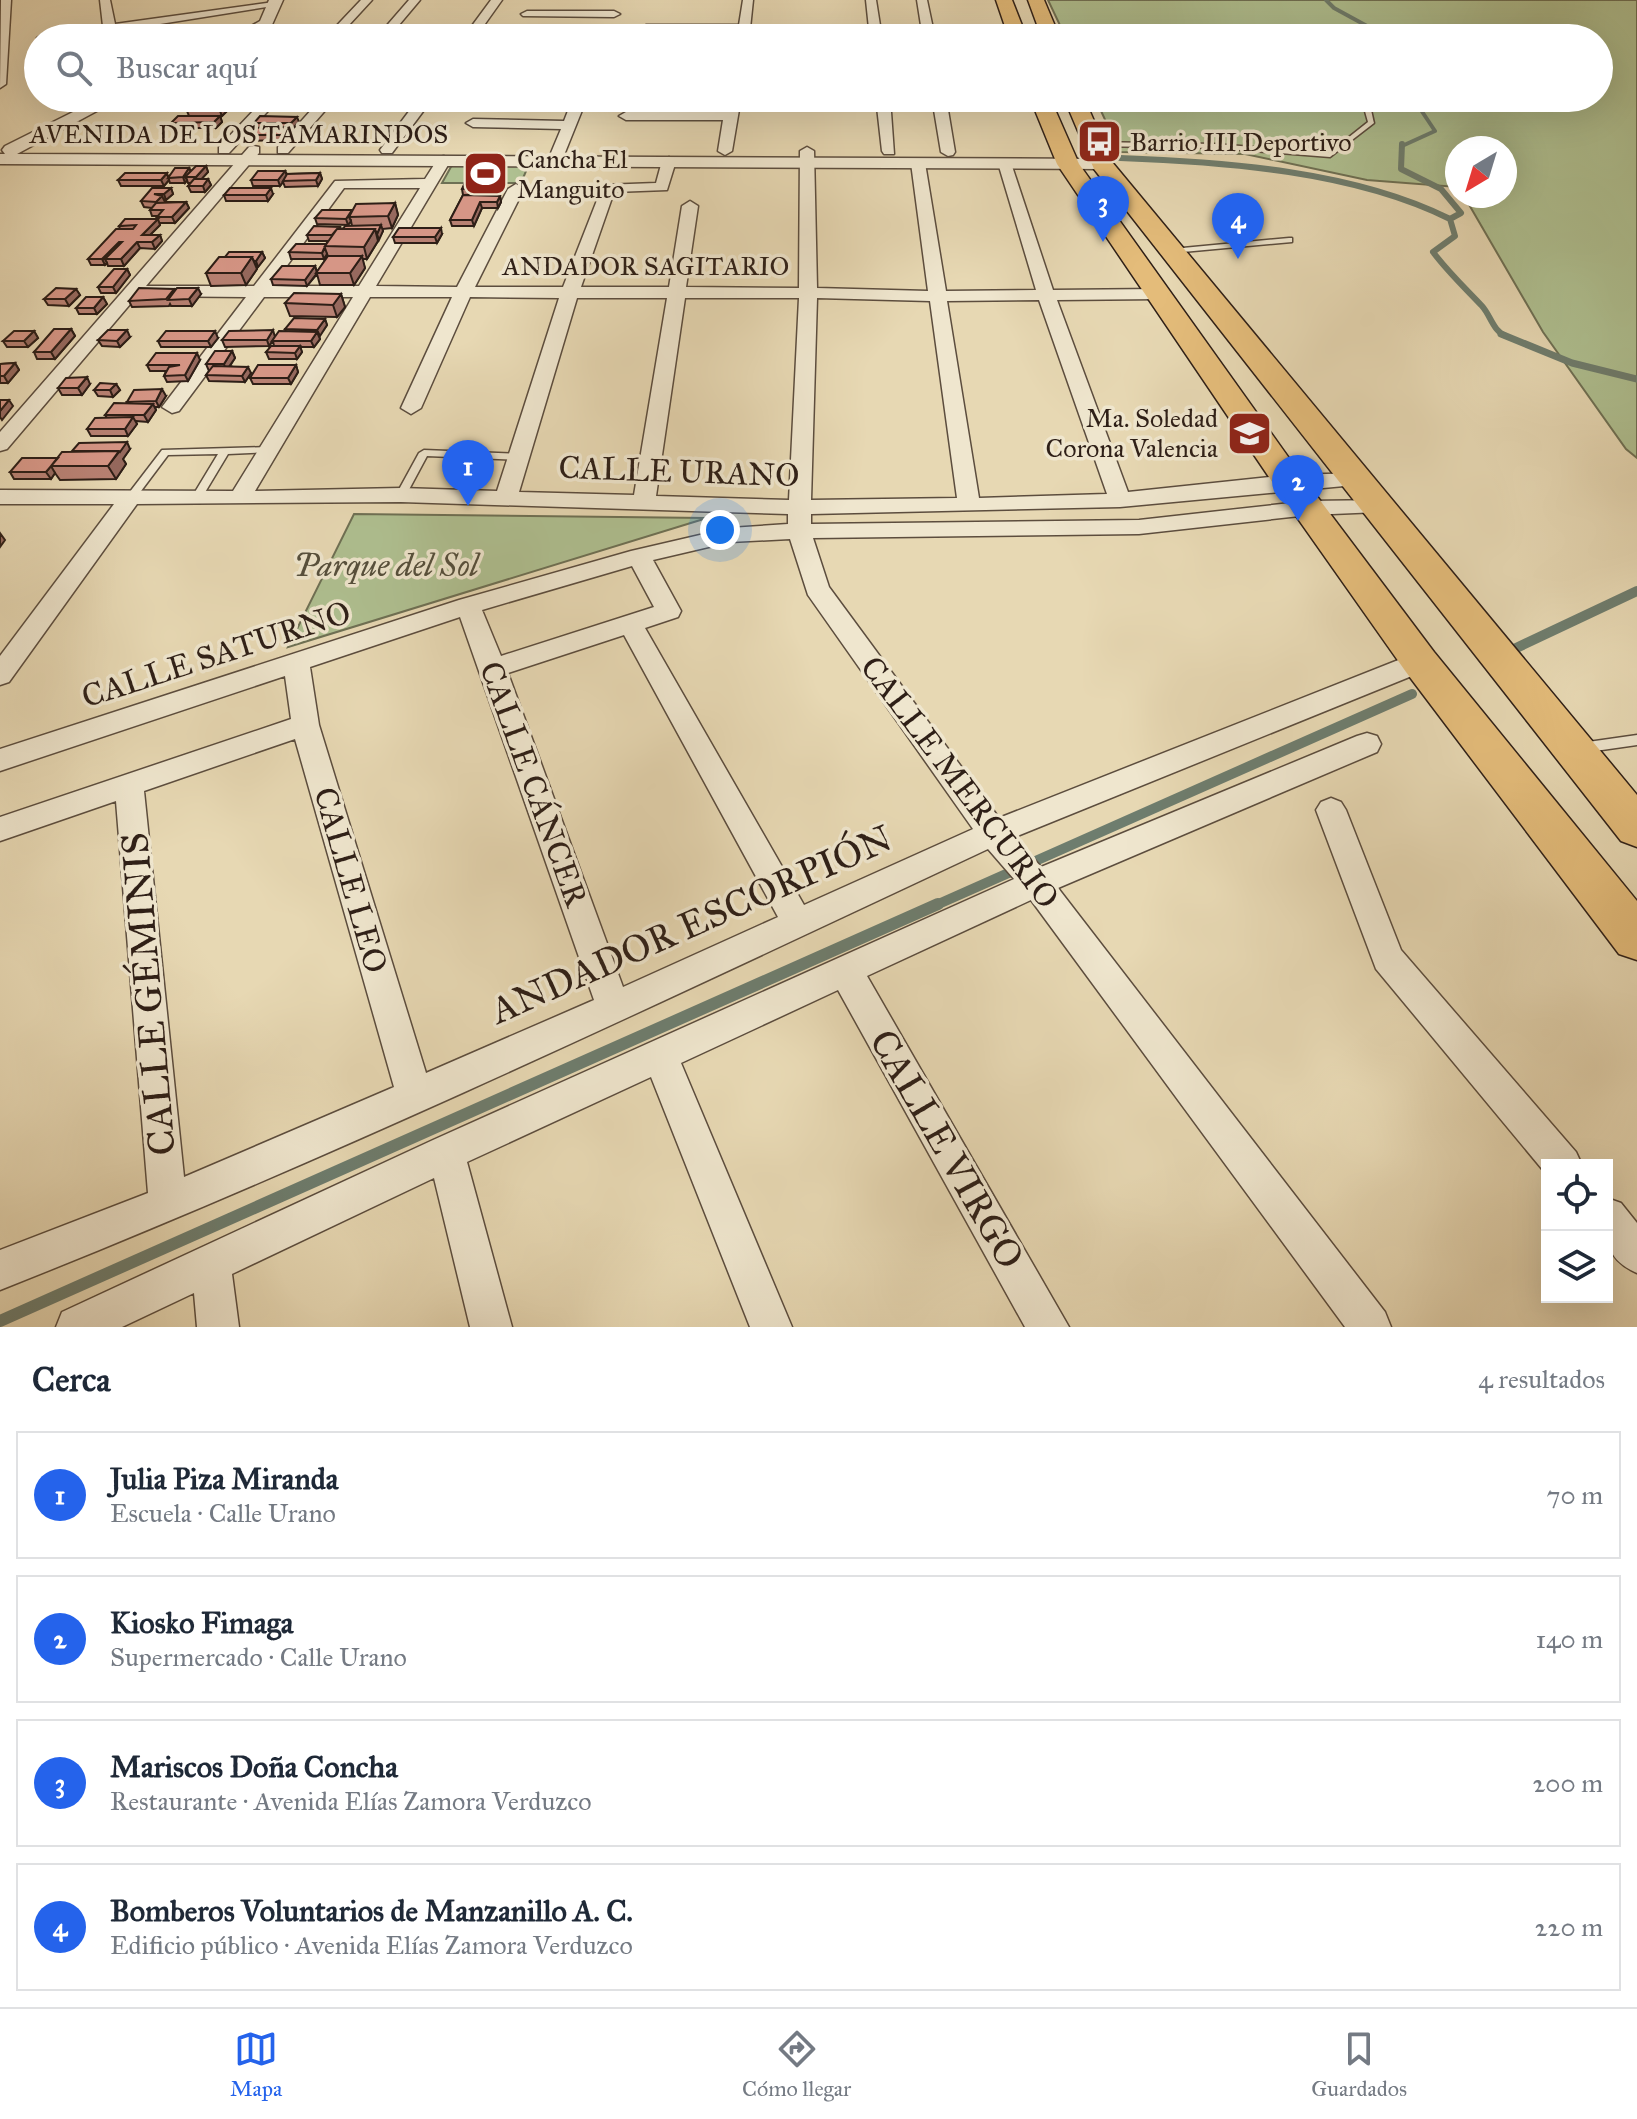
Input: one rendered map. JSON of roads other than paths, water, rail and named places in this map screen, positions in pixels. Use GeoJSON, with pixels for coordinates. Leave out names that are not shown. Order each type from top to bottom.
{"type":"FeatureCollection","features":[{"type":"Feature","properties":{"kind":"main road"},"geometry":{"type":"LineString","coordinates":[[1004,0],[1013,24]]}},
{"type":"Feature","properties":{"kind":"main road"},"geometry":{"type":"LineString","coordinates":[[1036,0],[1045,24]]}},
{"type":"Feature","properties":{"kind":"main road"},"geometry":{"type":"LineString","coordinates":[[1051,112],[1083,155],[1172,251],[1637,828]]}},
{"type":"Feature","properties":{"kind":"main road"},"geometry":{"type":"LineString","coordinates":[[1076,112],[1083,155],[1159,294],[1420,662],[1637,938]]}},
{"type":"Feature","properties":{"kind":"street"},"geometry":{"type":"LineString","coordinates":[[0,84],[21,41],[6,0]]}},
{"type":"Feature","properties":{"kind":"street"},"geometry":{"type":"LineString","coordinates":[[105,0],[109,24]]}},
{"type":"Feature","properties":{"kind":"street"},"geometry":{"type":"LineString","coordinates":[[205,0],[212,20]]}},
{"type":"Feature","properties":{"kind":"street"},"geometry":{"type":"LineString","coordinates":[[344,24],[367,0]]}},
{"type":"Feature","properties":{"kind":"street"},"geometry":{"type":"LineString","coordinates":[[394,24],[415,0]]}},
{"type":"Feature","properties":{"kind":"street"},"geometry":{"type":"LineString","coordinates":[[479,24],[497,0]]}},
{"type":"Feature","properties":{"kind":"street"},"geometry":{"type":"LineString","coordinates":[[609,24],[620,0]]}},
{"type":"Feature","properties":{"kind":"street"},"geometry":{"type":"LineString","coordinates":[[871,0],[874,24]]}},
{"type":"Feature","properties":{"kind":"street"},"geometry":{"type":"LineString","coordinates":[[922,0],[926,24]]}},
{"type":"Feature","properties":{"kind":"street"},"geometry":{"type":"LineString","coordinates":[[181,24],[212,20],[275,2]]}},
{"type":"Feature","properties":{"kind":"street"},"geometry":{"type":"LineString","coordinates":[[266,24],[275,2]]}},
{"type":"Feature","properties":{"kind":"street"},"geometry":{"type":"LineString","coordinates":[[731,11],[748,5]]}},
{"type":"Feature","properties":{"kind":"street"},"geometry":{"type":"LineString","coordinates":[[527,14],[614,14]]}},
{"type":"Feature","properties":{"kind":"street"},"geometry":{"type":"LineString","coordinates":[[4,153],[85,112]]}},
{"type":"Feature","properties":{"kind":"street"},"geometry":{"type":"LineString","coordinates":[[224,150],[260,112]]}},
{"type":"Feature","properties":{"kind":"street"},"geometry":{"type":"LineString","coordinates":[[283,150],[317,112]]}},
{"type":"Feature","properties":{"kind":"street"},"geometry":{"type":"LineString","coordinates":[[387,150],[416,112]]}},
{"type":"Feature","properties":{"kind":"street"},"geometry":{"type":"LineString","coordinates":[[557,155],[574,112]]}},
{"type":"Feature","properties":{"kind":"street"},"geometry":{"type":"LineString","coordinates":[[725,151],[732,112]]}},
{"type":"Feature","properties":{"kind":"street"},"geometry":{"type":"LineString","coordinates":[[885,112],[889,151]]}},
{"type":"Feature","properties":{"kind":"street"},"geometry":{"type":"LineString","coordinates":[[941,112],[948,152]]}},
{"type":"Feature","properties":{"kind":"street"},"geometry":{"type":"LineString","coordinates":[[626,116],[731,116]]}},
{"type":"Feature","properties":{"kind":"street"},"geometry":{"type":"LineString","coordinates":[[473,123],[569,125]]}},
{"type":"Feature","properties":{"kind":"street"},"geometry":{"type":"LineString","coordinates":[[4,153],[224,150],[251,155],[283,150],[387,150],[557,155],[725,151],[807,157],[889,151],[1083,155]]}},
{"type":"Feature","properties":{"kind":"street","name":"AVENIDA DE LOS TAMARINDOS"},"geometry":{"type":"LineString","coordinates":[[4,153],[444,160],[557,155],[669,161],[807,157],[918,163],[1005,163],[1083,155]]}},
{"type":"Feature","properties":{"kind":"street"},"geometry":{"type":"LineString","coordinates":[[0,445],[251,155]]}},
{"type":"Feature","properties":{"kind":"street","name":"CALLE MERCURIO"},"geometry":{"type":"LineString","coordinates":[[807,157],[808,293],[798,519],[817,589],[1000,841],[1035,882],[1370,1327]]}},
{"type":"Feature","properties":{"kind":"street"},"geometry":{"type":"LineString","coordinates":[[240,498],[444,160]]}},
{"type":"Feature","properties":{"kind":"street"},"geometry":{"type":"LineString","coordinates":[[506,497],[570,292],[608,188],[662,187],[669,161]]}},
{"type":"Feature","properties":{"kind":"street"},"geometry":{"type":"LineString","coordinates":[[918,163],[969,505]]}},
{"type":"Feature","properties":{"kind":"street"},"geometry":{"type":"LineString","coordinates":[[1005,163],[1046,295],[1120,500]]}},
{"type":"Feature","properties":{"kind":"street"},"geometry":{"type":"LineString","coordinates":[[172,407],[340,184],[430,183]]}},
{"type":"Feature","properties":{"kind":"street"},"geometry":{"type":"LineString","coordinates":[[411,408],[464,291],[516,189]]}},
{"type":"Feature","properties":{"kind":"street"},"geometry":{"type":"LineString","coordinates":[[644,503],[690,206]]}},
{"type":"Feature","properties":{"kind":"street","name":"ANDADOR SAGITARIO"},"geometry":{"type":"LineString","coordinates":[[133,291],[364,290],[937,296],[1159,294]]}},
{"type":"Feature","properties":{"kind":"street","name":"CALLE URANO"},"geometry":{"type":"LineString","coordinates":[[0,497],[506,497],[644,503],[798,519],[1139,527],[1299,495],[1355,478]]}},
{"type":"Feature","properties":{"kind":"street","name":"CALLE URANO"},"geometry":{"type":"LineString","coordinates":[[730,535],[798,519],[969,505],[1299,495],[1379,505]]}},
{"type":"Feature","properties":{"kind":"street"},"geometry":{"type":"LineString","coordinates":[[0,675],[131,497]]}},
{"type":"Feature","properties":{"kind":"street","name":"CALLE SATURNO"},"geometry":{"type":"LineString","coordinates":[[0,760],[468,606],[639,556],[730,535]]}},
{"type":"Feature","properties":{"kind":"street"},"geometry":{"type":"LineString","coordinates":[[493,668],[669,611],[639,556]]}},
{"type":"Feature","properties":{"kind":"street","name":"CALLE CÁNCER"},"geometry":{"type":"LineString","coordinates":[[468,606],[614,1008]]}},
{"type":"Feature","properties":{"kind":"street"},"geometry":{"type":"LineString","coordinates":[[631,625],[798,924]]}},
{"type":"Feature","properties":{"kind":"street","name":"ANDADOR ESCORPIÓN"},"geometry":{"type":"LineString","coordinates":[[0,1270],[168,1204],[798,924],[1420,662]]}},
{"type":"Feature","properties":{"kind":"street","name":"CALLE LEO"},"geometry":{"type":"LineString","coordinates":[[297,664],[305,725],[414,1094]]}},
{"type":"Feature","properties":{"kind":"street"},"geometry":{"type":"LineString","coordinates":[[0,829],[305,725]]}},
{"type":"Feature","properties":{"kind":"street"},"geometry":{"type":"LineString","coordinates":[[77,1327],[1035,882],[1367,744]]}},
{"type":"Feature","properties":{"kind":"street","name":"CALLE GÉMINIS"},"geometry":{"type":"LineString","coordinates":[[129,784],[168,1204]]}},
{"type":"Feature","properties":{"kind":"street"},"geometry":{"type":"LineString","coordinates":[[1331,810],[1388,959],[1558,1159]]}},
{"type":"Feature","properties":{"kind":"street","name":"CALLE VIRGO"},"geometry":{"type":"LineString","coordinates":[[845,970],[1048,1327]]}},
{"type":"Feature","properties":{"kind":"street"},"geometry":{"type":"LineString","coordinates":[[660,1055],[771,1327]]}},
{"type":"Feature","properties":{"kind":"street"},"geometry":{"type":"LineString","coordinates":[[446,1153],[491,1327]]}},
{"type":"Feature","properties":{"kind":"street"},"geometry":{"type":"LineString","coordinates":[[1613,1224],[1637,1253]]}},
{"type":"Feature","properties":{"kind":"street"},"geometry":{"type":"LineString","coordinates":[[211,1264],[218,1327]]}},
{"type":"Feature","properties":{"kind":"lane"},"geometry":{"type":"LineString","coordinates":[[1083,155],[1215,146],[1330,155],[1371,123],[1368,112]]}},
{"type":"Feature","properties":{"kind":"lane"},"geometry":{"type":"LineString","coordinates":[[1172,251],[1289,240]]}},
{"type":"Feature","properties":{"kind":"lane"},"geometry":{"type":"LineString","coordinates":[[131,497],[165,452],[269,450]]}},
{"type":"Feature","properties":{"kind":"lane"},"geometry":{"type":"LineString","coordinates":[[197,497],[225,451]]}},
{"type":"Feature","properties":{"kind":"lane"},"geometry":{"type":"LineString","coordinates":[[401,495],[424,453],[519,457]]}},
{"type":"Feature","properties":{"kind":"lane"},"geometry":{"type":"LineString","coordinates":[[1573,749],[1637,740]]}},
{"type":"Feature","properties":{"kind":"waterway"},"geometry":{"type":"LineString","coordinates":[[1326,0],[1334,8],[1363,24]]}},
{"type":"Feature","properties":{"kind":"waterway"},"geometry":{"type":"LineString","coordinates":[[1402,146],[1435,131],[1422,112]]}},
{"type":"Feature","properties":{"kind":"waterway"},"geometry":{"type":"LineString","coordinates":[[1402,144],[1401,169],[1441,189],[1461,213],[1450,219]]}},
{"type":"Feature","properties":{"kind":"waterway"},"geometry":{"type":"LineString","coordinates":[[1120,158],[1203,162],[1289,172],[1373,190],[1450,219]]}},
{"type":"Feature","properties":{"kind":"waterway"},"geometry":{"type":"LineString","coordinates":[[1450,219],[1455,236],[1433,252],[1482,306],[1498,331],[1506,336]]}},
{"type":"Feature","properties":{"kind":"waterway"},"geometry":{"type":"LineString","coordinates":[[1501,334],[1572,363],[1637,379]]}},
{"type":"Feature","properties":{"kind":"waterway"},"geometry":{"type":"LineString","coordinates":[[1512,650],[1637,591]]}},
{"type":"Feature","properties":{"kind":"waterway"},"geometry":{"type":"LineString","coordinates":[[934,906],[1412,694]]}},
{"type":"Feature","properties":{"kind":"waterway"},"geometry":{"type":"LineString","coordinates":[[0,1321],[938,904]]}},
{"type":"Feature","properties":{"kind":"place","name":"Barrio III Deportivo"},"geometry":{"type":"Point","coordinates":[1099,142]}},
{"type":"Feature","properties":{"kind":"place","name":"Cancha El Manguito"},"geometry":{"type":"Point","coordinates":[486,174]}},
{"type":"Feature","properties":{"kind":"place","name":"Mariscos Doña Concha"},"geometry":{"type":"Point","coordinates":[1103,242]}},
{"type":"Feature","properties":{"kind":"place","name":"Bomberos Voluntarios de Manzanillo A. C."},"geometry":{"type":"Point","coordinates":[1238,259]}},
{"type":"Feature","properties":{"kind":"place","name":"Ma. Soledad Corona Valencia"},"geometry":{"type":"Point","coordinates":[1249,433]}},
{"type":"Feature","properties":{"kind":"place","name":"Julia Piza Miranda"},"geometry":{"type":"Point","coordinates":[468,506]}},
{"type":"Feature","properties":{"kind":"place","name":"Kiosko Fimaga"},"geometry":{"type":"Point","coordinates":[1298,521]}},
{"type":"Feature","properties":{"kind":"park label","name":"Parque del Sol"},"geometry":{"type":"Point","coordinates":[386,565]}}]}
